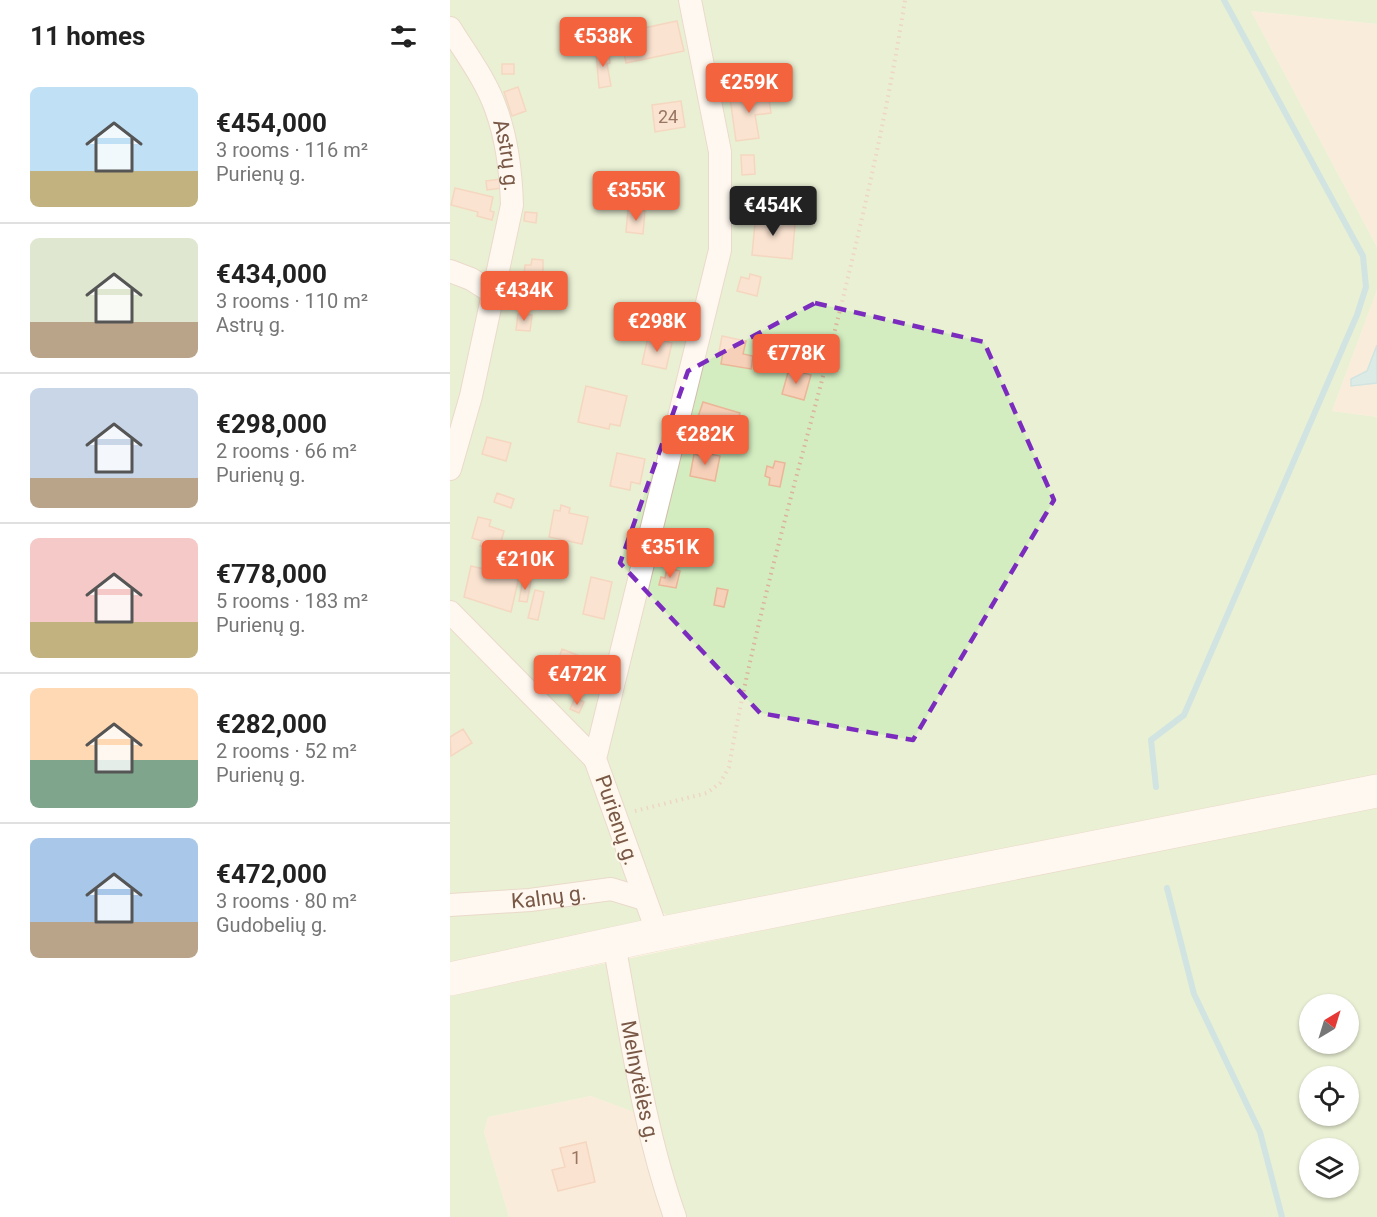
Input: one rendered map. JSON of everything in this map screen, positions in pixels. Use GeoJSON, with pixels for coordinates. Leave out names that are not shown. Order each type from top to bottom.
{"type":"FeatureCollection","features":[{"type":"Feature","properties":{"kind":"main road"},"geometry":{"type":"LineString","coordinates":[[450,979],[658,934],[1377,791]]}},
{"type":"Feature","properties":{"kind":"street","name":"Purienų g."},"geometry":{"type":"LineString","coordinates":[[658,934],[595,759],[720,250],[720,152],[690,0]]}},
{"type":"Feature","properties":{"kind":"street","name":"Astrų g."},"geometry":{"type":"LineString","coordinates":[[450,28],[484,83],[496,109],[512,182],[512,205],[507,236],[471,396],[450,469]]}},
{"type":"Feature","properties":{"kind":"street"},"geometry":{"type":"LineString","coordinates":[[450,271],[471,279],[493,293]]}},
{"type":"Feature","properties":{"kind":"street"},"geometry":{"type":"LineString","coordinates":[[450,612],[595,759]]}},
{"type":"Feature","properties":{"kind":"street","name":"Kalnų g."},"geometry":{"type":"LineString","coordinates":[[450,905],[530,900],[612,889],[644,899]]}},
{"type":"Feature","properties":{"kind":"street","name":"Melnytėlės g."},"geometry":{"type":"LineString","coordinates":[[614,944],[646,1113],[662,1181],[675,1217]]}},
{"type":"Feature","properties":{"kind":"path"},"geometry":{"type":"LineString","coordinates":[[615,816],[707,793],[720,783],[729,767],[767,588],[841,306],[890,94],[905,0]]}},
{"type":"Feature","properties":{"kind":"highlighted area"},"geometry":{"type":"Polygon","coordinates":[[[815,303],[984,342],[1054,500],[913,740],[760,713],[620,563],[688,371],[815,303]]]}},
{"type":"Feature","properties":{"kind":"shaded area"},"geometry":{"type":"Polygon","coordinates":[[[1251,11],[1377,24],[1377,247],[1251,11]]]}},
{"type":"Feature","properties":{"kind":"shaded area"},"geometry":{"type":"Polygon","coordinates":[[[1377,290],[1377,417],[1332,411],[1377,290]]]}},
{"type":"Feature","properties":{"kind":"shaded area"},"geometry":{"type":"Polygon","coordinates":[[[591,1096],[652,1119],[686,1217],[509,1217],[484,1132],[488,1117],[591,1096]]]}},
{"type":"Feature","properties":{"kind":"green space"},"geometry":{"type":"Polygon","coordinates":[[[450,0],[1377,0],[1377,24],[1251,11],[1377,247],[1377,290],[1332,411],[1377,417],[1377,774],[673,920],[661,911],[642,909],[641,923],[450,968],[450,0]]]}},
{"type":"Feature","properties":{"kind":"green space"},"geometry":{"type":"Polygon","coordinates":[[[1377,802],[1377,1217],[686,1217],[652,1119],[591,1096],[488,1117],[484,1132],[509,1217],[450,1217],[450,996],[1377,802]]]}},
{"type":"Feature","properties":{"kind":"water"},"geometry":{"type":"Polygon","coordinates":[[[1377,345],[1377,383],[1351,386],[1351,379],[1367,371],[1377,345]]]}},
{"type":"Feature","properties":{"kind":"building"},"geometry":{"type":"Polygon","coordinates":[[[677,21],[684,51],[626,63],[620,33],[677,21]]]}},
{"type":"Feature","properties":{"kind":"building"},"geometry":{"type":"Polygon","coordinates":[[[608,49],[610,63],[607,64],[611,86],[599,88],[596,51],[608,49]]]}},
{"type":"Feature","properties":{"kind":"building"},"geometry":{"type":"Polygon","coordinates":[[[502,64],[514,64],[514,74],[502,74],[502,64]]]}},
{"type":"Feature","properties":{"kind":"building"},"geometry":{"type":"Polygon","coordinates":[[[518,87],[526,111],[512,116],[504,92],[518,87]]]}},
{"type":"Feature","properties":{"kind":"building"},"geometry":{"type":"Polygon","coordinates":[[[768,92],[771,113],[755,115],[759,138],[736,141],[730,98],[768,92]]]}},
{"type":"Feature","properties":{"kind":"building"},"geometry":{"type":"Polygon","coordinates":[[[681,101],[685,127],[655,132],[652,105],[681,101]]]}},
{"type":"Feature","properties":{"kind":"building"},"geometry":{"type":"Polygon","coordinates":[[[741,155],[754,155],[755,174],[742,175],[741,155]]]}},
{"type":"Feature","properties":{"kind":"building"},"geometry":{"type":"Polygon","coordinates":[[[501,179],[502,188],[487,190],[486,181],[501,179]]]}},
{"type":"Feature","properties":{"kind":"building"},"geometry":{"type":"Polygon","coordinates":[[[455,188],[493,197],[490,211],[494,212],[492,220],[477,216],[478,212],[451,205],[455,188]]]}},
{"type":"Feature","properties":{"kind":"building"},"geometry":{"type":"Polygon","coordinates":[[[628,209],[645,211],[643,234],[626,232],[628,209]]]}},
{"type":"Feature","properties":{"kind":"building"},"geometry":{"type":"Polygon","coordinates":[[[525,212],[537,213],[536,223],[524,221],[525,212]]]}},
{"type":"Feature","properties":{"kind":"building"},"geometry":{"type":"Polygon","coordinates":[[[753,215],[784,218],[784,223],[795,224],[792,259],[752,255],[755,223],[752,223],[753,215]]]}},
{"type":"Feature","properties":{"kind":"building"},"geometry":{"type":"Polygon","coordinates":[[[532,259],[543,260],[543,275],[524,275],[525,265],[531,265],[532,259]]]}},
{"type":"Feature","properties":{"kind":"building"},"geometry":{"type":"Polygon","coordinates":[[[750,274],[761,277],[757,296],[737,291],[741,277],[749,279],[750,274]]]}},
{"type":"Feature","properties":{"kind":"building"},"geometry":{"type":"Polygon","coordinates":[[[657,305],[682,308],[680,326],[649,322],[650,311],[656,311],[657,305]]]}},
{"type":"Feature","properties":{"kind":"building"},"geometry":{"type":"Polygon","coordinates":[[[518,314],[532,315],[530,331],[516,330],[518,314]]]}},
{"type":"Feature","properties":{"kind":"building"},"geometry":{"type":"Polygon","coordinates":[[[722,336],[746,341],[743,354],[753,356],[751,369],[721,364],[723,352],[719,352],[722,336]]]}},
{"type":"Feature","properties":{"kind":"building"},"geometry":{"type":"Polygon","coordinates":[[[648,337],[672,343],[666,369],[642,364],[648,337]]]}},
{"type":"Feature","properties":{"kind":"building"},"geometry":{"type":"Polygon","coordinates":[[[789,369],[811,375],[804,400],[782,394],[789,369]]]}},
{"type":"Feature","properties":{"kind":"building"},"geometry":{"type":"Polygon","coordinates":[[[586,386],[627,396],[620,426],[610,424],[609,429],[578,422],[586,386]]]}},
{"type":"Feature","properties":{"kind":"building"},"geometry":{"type":"Polygon","coordinates":[[[703,402],[740,413],[733,434],[696,423],[703,402]]]}},
{"type":"Feature","properties":{"kind":"building"},"geometry":{"type":"Polygon","coordinates":[[[487,437],[511,443],[506,461],[482,454],[487,437]]]}},
{"type":"Feature","properties":{"kind":"building"},"geometry":{"type":"Polygon","coordinates":[[[700,452],[720,456],[715,481],[690,476],[694,454],[700,456],[700,452]]]}},
{"type":"Feature","properties":{"kind":"building"},"geometry":{"type":"Polygon","coordinates":[[[617,453],[645,459],[640,484],[631,482],[630,490],[610,486],[617,453]]]}},
{"type":"Feature","properties":{"kind":"building"},"geometry":{"type":"Polygon","coordinates":[[[775,461],[785,463],[780,487],[769,485],[770,478],[765,476],[767,466],[773,468],[775,461]]]}},
{"type":"Feature","properties":{"kind":"building"},"geometry":{"type":"Polygon","coordinates":[[[497,493],[514,499],[511,508],[494,502],[497,493]]]}},
{"type":"Feature","properties":{"kind":"building"},"geometry":{"type":"Polygon","coordinates":[[[561,505],[570,508],[569,513],[588,517],[582,544],[549,537],[554,510],[560,511],[561,505]]]}},
{"type":"Feature","properties":{"kind":"building"},"geometry":{"type":"Polygon","coordinates":[[[478,517],[491,520],[489,526],[504,531],[500,546],[491,543],[490,549],[480,546],[482,541],[472,538],[478,517]]]}},
{"type":"Feature","properties":{"kind":"building"},"geometry":{"type":"Polygon","coordinates":[[[676,543],[687,546],[685,560],[667,556],[669,547],[675,548],[676,543]]]}},
{"type":"Feature","properties":{"kind":"building"},"geometry":{"type":"Polygon","coordinates":[[[547,545],[561,548],[559,558],[544,554],[547,545]]]}},
{"type":"Feature","properties":{"kind":"building"},"geometry":{"type":"Polygon","coordinates":[[[471,566],[519,577],[511,612],[464,597],[471,566]]]}},
{"type":"Feature","properties":{"kind":"building"},"geometry":{"type":"Polygon","coordinates":[[[667,568],[680,571],[676,588],[659,585],[661,577],[665,578],[667,568]]]}},
{"type":"Feature","properties":{"kind":"building"},"geometry":{"type":"Polygon","coordinates":[[[591,577],[612,582],[604,619],[583,614],[591,577]]]}},
{"type":"Feature","properties":{"kind":"building"},"geometry":{"type":"Polygon","coordinates":[[[523,579],[531,581],[527,602],[519,601],[523,579]]]}},
{"type":"Feature","properties":{"kind":"building"},"geometry":{"type":"Polygon","coordinates":[[[717,588],[728,590],[724,607],[714,605],[717,588]]]}},
{"type":"Feature","properties":{"kind":"building"},"geometry":{"type":"Polygon","coordinates":[[[535,590],[544,592],[538,620],[528,618],[535,590]]]}},
{"type":"Feature","properties":{"kind":"building"},"geometry":{"type":"Polygon","coordinates":[[[562,649],[595,662],[589,679],[556,666],[562,649]]]}},
{"type":"Feature","properties":{"kind":"building"},"geometry":{"type":"Polygon","coordinates":[[[575,698],[584,702],[579,713],[570,709],[575,698]]]}},
{"type":"Feature","properties":{"kind":"building"},"geometry":{"type":"Polygon","coordinates":[[[463,729],[472,743],[451,756],[450,737],[463,729]]]}},
{"type":"Feature","properties":{"kind":"building"},"geometry":{"type":"Polygon","coordinates":[[[586,1142],[595,1182],[558,1191],[552,1170],[565,1167],[560,1148],[586,1142]]]}},
{"type":"Feature","properties":{"kind":"waterway"},"geometry":{"type":"LineString","coordinates":[[1156,787],[1151,740],[1184,715],[1357,315],[1366,287],[1363,256],[1224,0]]}},
{"type":"Feature","properties":{"kind":"waterway"},"geometry":{"type":"LineString","coordinates":[[1167,888],[1194,994],[1260,1132],[1282,1217]]}}]}
